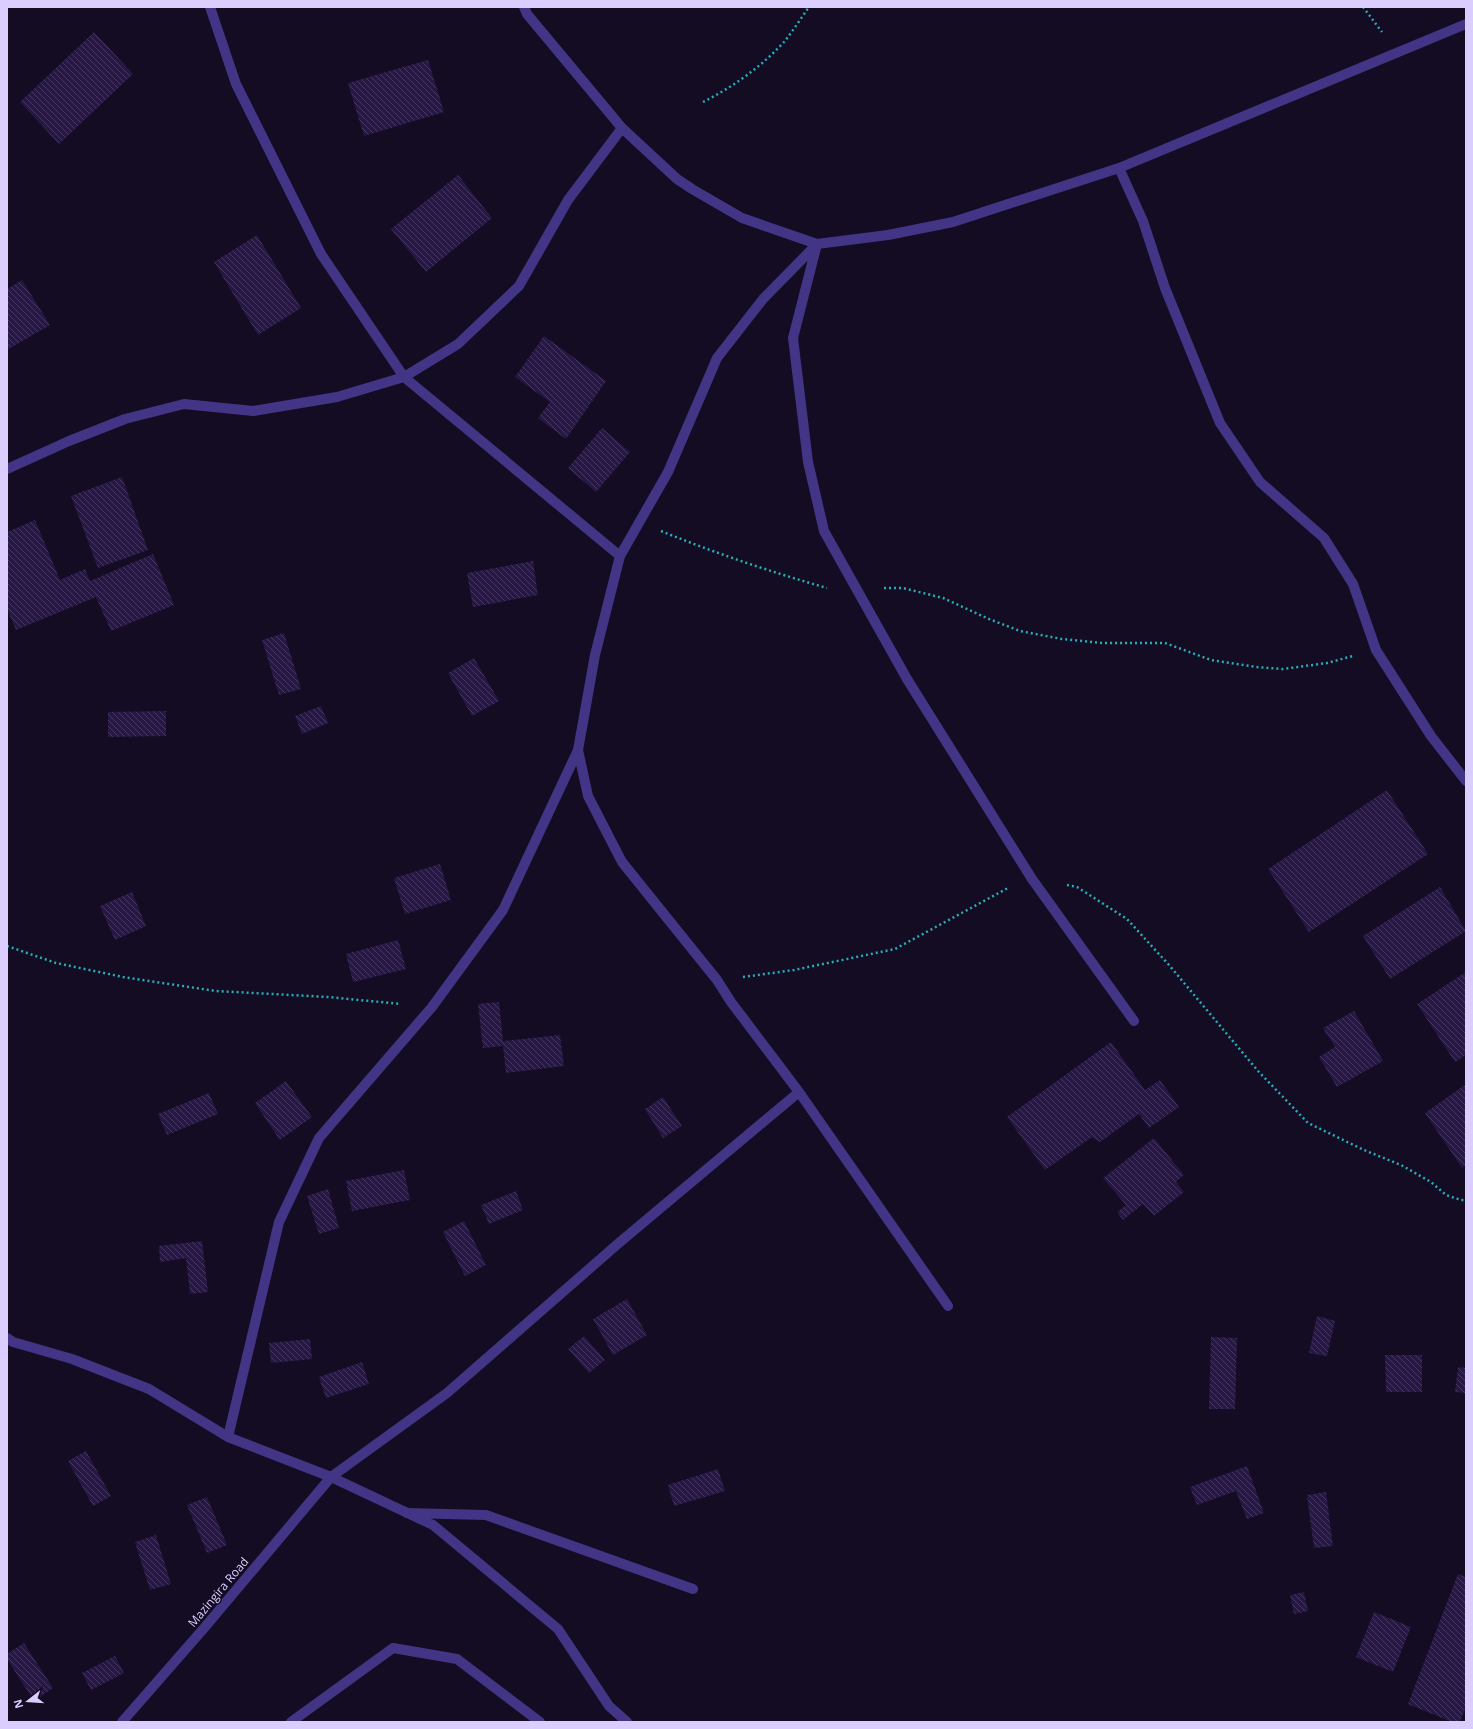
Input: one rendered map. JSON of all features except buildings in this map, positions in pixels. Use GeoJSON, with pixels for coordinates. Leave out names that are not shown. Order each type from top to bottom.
{"type":"FeatureCollection","features":[{"type":"Feature","properties":{"kind":"street"},"geometry":{"type":"LineString","coordinates":[[210,7],[236,84],[321,254],[404,377],[620,556]]}},
{"type":"Feature","properties":{"kind":"street"},"geometry":{"type":"LineString","coordinates":[[524,7],[527,14],[622,128],[678,179],[692,189],[742,218],[817,244],[888,235],[953,222],[1119,168],[1466,24]]}},
{"type":"Feature","properties":{"kind":"street"},"geometry":{"type":"LineString","coordinates":[[7,469],[69,441],[125,419],[184,404],[254,411],[337,397],[404,377],[458,344],[519,286],[568,200],[622,128]]}},
{"type":"Feature","properties":{"kind":"street"},"geometry":{"type":"LineString","coordinates":[[1119,168],[1144,221],[1165,288],[1220,423],[1260,482],[1324,538],[1353,584],[1376,650],[1431,736],[1466,782]]}},
{"type":"Feature","properties":{"kind":"street"},"geometry":{"type":"LineString","coordinates":[[228,1437],[279,1222],[319,1138],[432,1007],[503,910],[578,750],[595,655],[620,556],[668,472],[717,358],[763,300],[817,244]]}},
{"type":"Feature","properties":{"kind":"street"},"geometry":{"type":"LineString","coordinates":[[817,244],[793,338],[808,462],[824,531],[907,679],[1032,879],[1134,1021]]}},
{"type":"Feature","properties":{"kind":"street"},"geometry":{"type":"LineString","coordinates":[[578,750],[588,796],[622,862],[717,980],[731,1002],[799,1092],[948,1306]]}},
{"type":"Feature","properties":{"kind":"street","name":"Mazingira Road"},"geometry":{"type":"LineString","coordinates":[[122,1722],[205,1628],[332,1477],[447,1393],[620,1242],[799,1092]]}},
{"type":"Feature","properties":{"kind":"street"},"geometry":{"type":"LineString","coordinates":[[7,1338],[13,1342],[72,1358],[149,1389],[228,1437],[332,1477],[433,1525],[558,1629],[609,1706],[627,1722]]}},
{"type":"Feature","properties":{"kind":"street"},"geometry":{"type":"LineString","coordinates":[[406,1513],[486,1515],[693,1589]]}},
{"type":"Feature","properties":{"kind":"street"},"geometry":{"type":"LineString","coordinates":[[291,1722],[393,1648],[457,1659],[540,1722]]}},
{"type":"Feature","properties":{"kind":"path"},"geometry":{"type":"LineString","coordinates":[[702,102],[726,90],[761,64],[785,41],[809,7]]}},
{"type":"Feature","properties":{"kind":"path"},"geometry":{"type":"LineString","coordinates":[[1363,7],[1398,53]]}},
{"type":"Feature","properties":{"kind":"path"},"geometry":{"type":"LineString","coordinates":[[639,522],[688,542],[784,576],[830,589],[903,588],[943,598],[1020,631],[1062,640],[1103,643],[1165,643],[1211,660],[1256,667],[1283,669],[1328,662],[1376,650]]}},
{"type":"Feature","properties":{"kind":"path"},"geometry":{"type":"LineString","coordinates":[[7,946],[56,963],[79,968],[123,977],[216,991],[328,997],[432,1007]]}}]}
